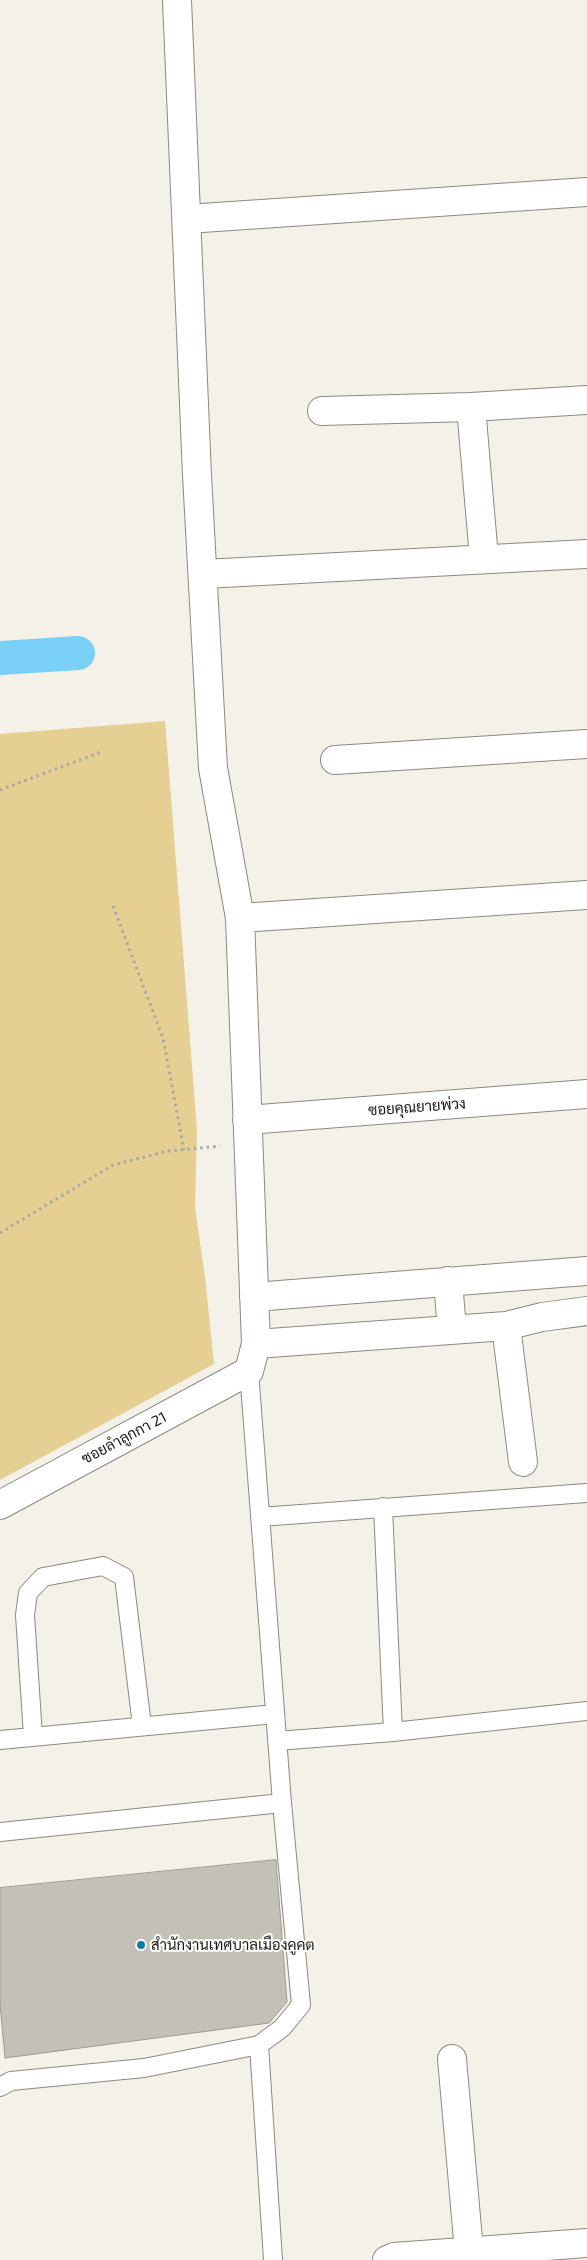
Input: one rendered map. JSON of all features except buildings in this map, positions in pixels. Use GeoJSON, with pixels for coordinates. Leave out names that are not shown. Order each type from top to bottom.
{"type":"FeatureCollection","features":[{"type":"Feature","properties":{"kind":"street"},"geometry":{"type":"LineString","coordinates":[[177,0],[197,475],[204,574],[213,768],[240,918],[256,1344],[249,1371]]}},
{"type":"Feature","properties":{"kind":"street"},"geometry":{"type":"LineString","coordinates":[[187,219],[587,192]]}},
{"type":"Feature","properties":{"kind":"street"},"geometry":{"type":"LineString","coordinates":[[322,412],[471,408],[587,400]]}},
{"type":"Feature","properties":{"kind":"street"},"geometry":{"type":"LineString","coordinates":[[471,408],[484,558]]}},
{"type":"Feature","properties":{"kind":"street"},"geometry":{"type":"LineString","coordinates":[[204,574],[587,554]]}},
{"type":"Feature","properties":{"kind":"street"},"geometry":{"type":"LineString","coordinates":[[335,760],[587,744]]}},
{"type":"Feature","properties":{"kind":"street"},"geometry":{"type":"LineString","coordinates":[[240,918],[587,895]]}},
{"type":"Feature","properties":{"kind":"street","name":"ซอยคุณยายพ่วง"},"geometry":{"type":"LineString","coordinates":[[247,1132],[587,1094]]}},
{"type":"Feature","properties":{"kind":"street"},"geometry":{"type":"LineString","coordinates":[[254,1297],[587,1271]]}},
{"type":"Feature","properties":{"kind":"street"},"geometry":{"type":"LineString","coordinates":[[448,1281],[452,1330]]}},
{"type":"Feature","properties":{"kind":"street"},"geometry":{"type":"LineString","coordinates":[[256,1344],[506,1326],[542,1317],[587,1310]]}},
{"type":"Feature","properties":{"kind":"street"},"geometry":{"type":"LineString","coordinates":[[506,1326],[523,1462]]}},
{"type":"Feature","properties":{"kind":"street","name":"ซอยลำลูกกา 21"},"geometry":{"type":"LineString","coordinates":[[0,1506],[249,1371]]}},
{"type":"Feature","properties":{"kind":"street"},"geometry":{"type":"LineString","coordinates":[[452,2059],[469,2251]]}},
{"type":"Feature","properties":{"kind":"street"},"geometry":{"type":"LineString","coordinates":[[387,2260],[394,2257],[587,2243]]}},
{"type":"Feature","properties":{"kind":"lane"},"geometry":{"type":"LineString","coordinates":[[0,2087],[11,2081],[144,2068],[259,2045],[282,2028],[300,2005],[277,1741],[249,1371]]}},
{"type":"Feature","properties":{"kind":"lane"},"geometry":{"type":"LineString","coordinates":[[260,1517],[587,1493]]}},
{"type":"Feature","properties":{"kind":"lane"},"geometry":{"type":"LineString","coordinates":[[383,1507],[393,1732]]}},
{"type":"Feature","properties":{"kind":"lane"},"geometry":{"type":"LineString","coordinates":[[33,1736],[24,1615],[28,1593],[43,1577],[103,1566],[124,1577],[142,1726]]}},
{"type":"Feature","properties":{"kind":"lane"},"geometry":{"type":"LineString","coordinates":[[277,1741],[393,1732],[587,1711]]}},
{"type":"Feature","properties":{"kind":"lane"},"geometry":{"type":"LineString","coordinates":[[0,1740],[275,1714]]}},
{"type":"Feature","properties":{"kind":"lane"},"geometry":{"type":"LineString","coordinates":[[0,1832],[282,1803]]}},
{"type":"Feature","properties":{"kind":"lane"},"geometry":{"type":"LineString","coordinates":[[259,2045],[273,2260]]}},
{"type":"Feature","properties":{"kind":"path"},"geometry":{"type":"LineString","coordinates":[[0,790],[101,752]]}},
{"type":"Feature","properties":{"kind":"path"},"geometry":{"type":"LineString","coordinates":[[113,906],[163,1038],[184,1150]]}},
{"type":"Feature","properties":{"kind":"path"},"geometry":{"type":"LineString","coordinates":[[0,1233],[113,1165],[168,1151],[184,1150],[247,1132]]}},
{"type":"Feature","properties":{"kind":"shaded area"},"geometry":{"type":"Polygon","coordinates":[[[165,721],[197,1130],[195,1208],[205,1277],[214,1364],[0,1480],[0,734],[165,721]]]}},
{"type":"Feature","properties":{"kind":"waterway"},"geometry":{"type":"LineString","coordinates":[[0,658],[78,653]]}},
{"type":"Feature","properties":{"kind":"place","name":"สำนักงานเทศบาลเมืองคูคต"},"geometry":{"type":"Point","coordinates":[141,1945]}}]}
